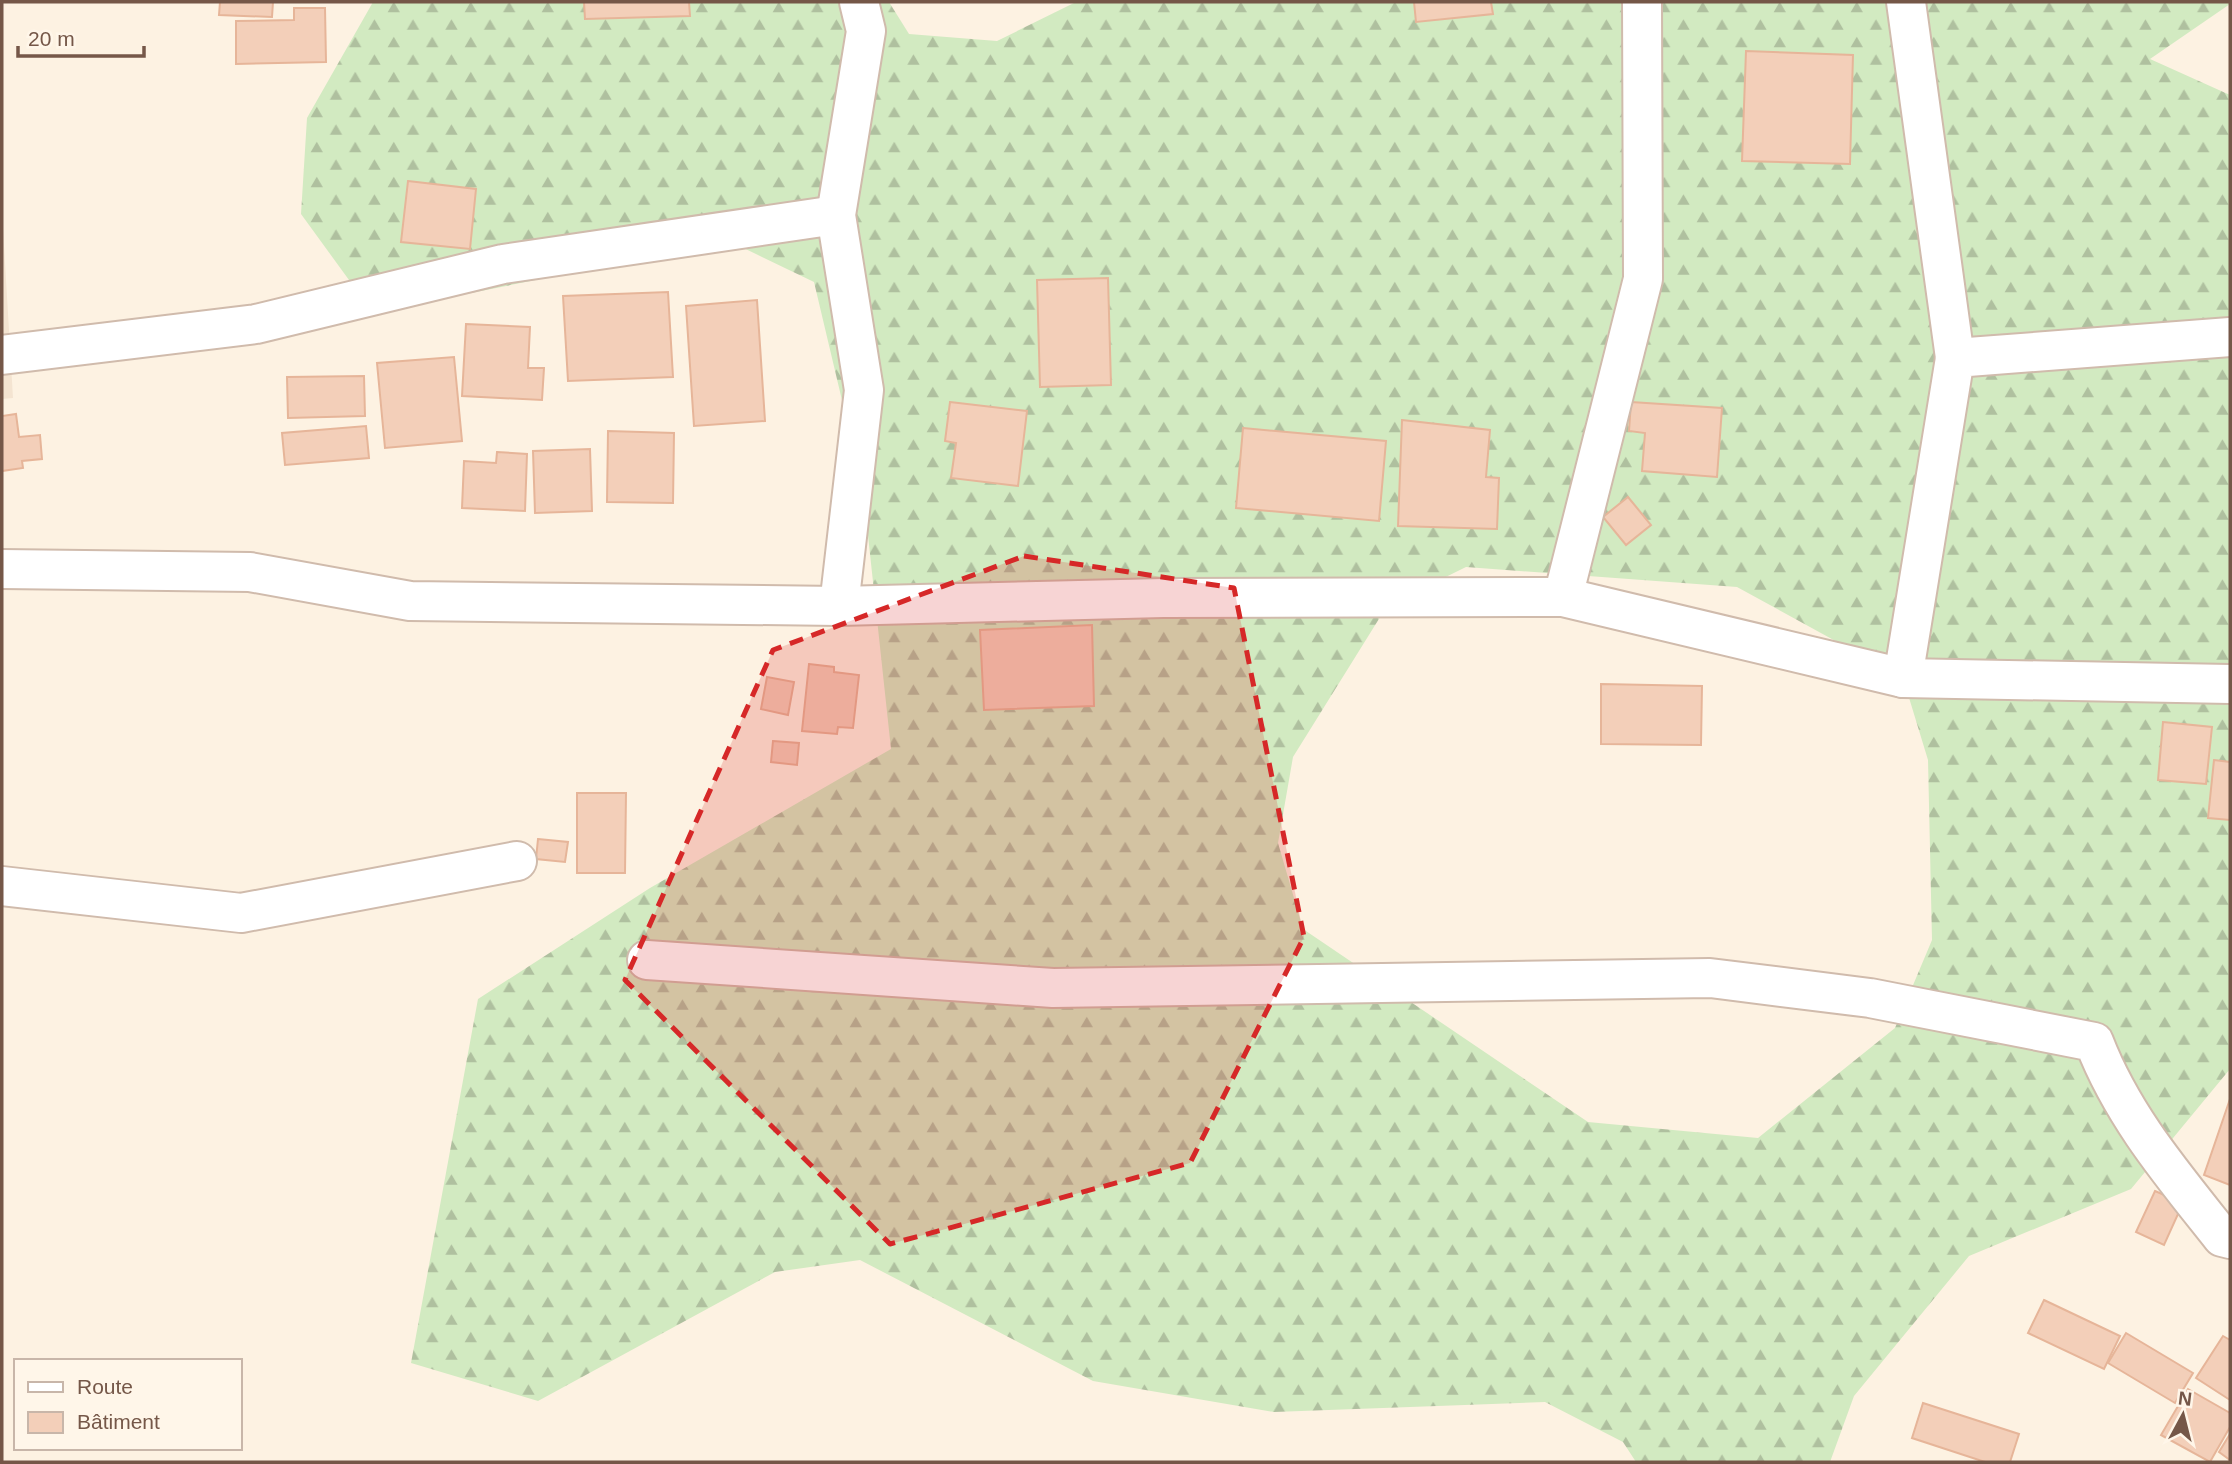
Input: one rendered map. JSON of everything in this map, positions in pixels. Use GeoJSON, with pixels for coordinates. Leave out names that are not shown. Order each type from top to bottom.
{"type":"FeatureCollection","features":[{"type":"Feature","properties":{"kind":"street"},"geometry":{"type":"LineString","coordinates":[[839,606],[863,390],[836,215],[866,31],[859,2]]}},
{"type":"Feature","properties":{"kind":"street"},"geometry":{"type":"LineString","coordinates":[[1563,597],[1643,279],[1642,2]]}},
{"type":"Feature","properties":{"kind":"street"},"geometry":{"type":"LineString","coordinates":[[1903,678],[1955,358],[1906,2]]}},
{"type":"Feature","properties":{"kind":"street"},"geometry":{"type":"LineString","coordinates":[[2,355],[256,324],[503,264],[836,215]]}},
{"type":"Feature","properties":{"kind":"street"},"geometry":{"type":"LineString","coordinates":[[1955,358],[2230,337]]}},
{"type":"Feature","properties":{"kind":"street"},"geometry":{"type":"LineString","coordinates":[[2,569],[250,572],[410,601],[839,606],[1163,598],[1563,597],[1903,678],[2230,684]]}},
{"type":"Feature","properties":{"kind":"street"},"geometry":{"type":"LineString","coordinates":[[2,886],[241,913],[517,861]]}},
{"type":"Feature","properties":{"kind":"street"},"geometry":{"type":"LineString","coordinates":[[647,960],[1053,988],[1710,978],[1870,998],[2094,1042],[2107,1077],[2142,1136],[2222,1237],[2230,1239]]}},
{"type":"Feature","properties":{"kind":"highlighted area"},"geometry":{"type":"Polygon","coordinates":[[[1024,556],[1234,588],[1304,937],[1190,1163],[890,1244],[625,980],[773,650],[1024,556]]]}},
{"type":"Feature","properties":{"kind":"shaded area"},"geometry":{"type":"Polygon","coordinates":[[[2,212],[13,398],[2,399],[2,212]]]}},
{"type":"Feature","properties":{"kind":"green space"},"geometry":{"type":"Polygon","coordinates":[[[373,2],[889,2],[909,34],[997,41],[1076,2],[2230,2],[2150,59],[2230,95],[2230,1069],[2131,1189],[1969,1256],[1854,1396],[1830,1462],[1636,1462],[1623,1442],[1545,1402],[1274,1412],[1093,1381],[860,1260],[775,1272],[538,1401],[411,1363],[478,999],[650,888],[891,749],[863,489],[814,282],[729,241],[466,294],[357,291],[301,214],[307,118],[373,2]],[[1466,567],[1387,606],[1293,757],[1278,843],[1303,929],[1588,1122],[1758,1138],[1895,1028],[1932,940],[1928,760],[1903,678],[1737,587],[1466,567]]]}},
{"type":"Feature","properties":{"kind":"building"},"geometry":{"type":"Polygon","coordinates":[[[220,2],[273,2],[272,17],[219,15],[220,2]]]}},
{"type":"Feature","properties":{"kind":"building"},"geometry":{"type":"Polygon","coordinates":[[[584,2],[689,2],[690,16],[585,19],[584,2]]]}},
{"type":"Feature","properties":{"kind":"building"},"geometry":{"type":"Polygon","coordinates":[[[1414,2],[1491,2],[1493,14],[1416,22],[1414,2]]]}},
{"type":"Feature","properties":{"kind":"building"},"geometry":{"type":"Polygon","coordinates":[[[294,8],[325,8],[326,62],[236,64],[236,21],[294,20],[294,8]]]}},
{"type":"Feature","properties":{"kind":"building"},"geometry":{"type":"Polygon","coordinates":[[[1746,51],[1853,55],[1850,164],[1742,161],[1746,51]]]}},
{"type":"Feature","properties":{"kind":"building"},"geometry":{"type":"Polygon","coordinates":[[[408,181],[476,189],[470,249],[401,242],[408,181]]]}},
{"type":"Feature","properties":{"kind":"building"},"geometry":{"type":"Polygon","coordinates":[[[1108,278],[1111,385],[1040,387],[1037,280],[1108,278]]]}},
{"type":"Feature","properties":{"kind":"building"},"geometry":{"type":"Polygon","coordinates":[[[668,292],[673,377],[568,381],[563,296],[668,292]]]}},
{"type":"Feature","properties":{"kind":"building"},"geometry":{"type":"Polygon","coordinates":[[[757,300],[765,421],[694,426],[686,306],[757,300]]]}},
{"type":"Feature","properties":{"kind":"building"},"geometry":{"type":"Polygon","coordinates":[[[466,324],[530,327],[528,368],[544,368],[542,400],[462,396],[466,324]]]}},
{"type":"Feature","properties":{"kind":"building"},"geometry":{"type":"Polygon","coordinates":[[[454,357],[462,441],[385,448],[377,363],[454,357]]]}},
{"type":"Feature","properties":{"kind":"building"},"geometry":{"type":"Polygon","coordinates":[[[364,376],[365,416],[288,418],[287,377],[364,376]]]}},
{"type":"Feature","properties":{"kind":"building"},"geometry":{"type":"Polygon","coordinates":[[[950,402],[1027,411],[1018,486],[951,478],[956,443],[945,441],[950,402]]]}},
{"type":"Feature","properties":{"kind":"building"},"geometry":{"type":"Polygon","coordinates":[[[1631,402],[1722,408],[1717,477],[1642,471],[1645,433],[1629,431],[1631,402]]]}},
{"type":"Feature","properties":{"kind":"building"},"geometry":{"type":"Polygon","coordinates":[[[16,414],[19,437],[40,435],[42,459],[22,461],[23,468],[2,471],[2,416],[16,414]]]}},
{"type":"Feature","properties":{"kind":"building"},"geometry":{"type":"Polygon","coordinates":[[[1402,420],[1490,430],[1486,477],[1499,478],[1497,529],[1398,526],[1402,420]]]}},
{"type":"Feature","properties":{"kind":"building"},"geometry":{"type":"Polygon","coordinates":[[[366,426],[369,458],[285,465],[282,433],[366,426]]]}},
{"type":"Feature","properties":{"kind":"building"},"geometry":{"type":"Polygon","coordinates":[[[1243,428],[1386,441],[1379,521],[1236,508],[1243,428]]]}},
{"type":"Feature","properties":{"kind":"building"},"geometry":{"type":"Polygon","coordinates":[[[608,431],[674,433],[673,503],[607,502],[608,431]]]}},
{"type":"Feature","properties":{"kind":"building"},"geometry":{"type":"Polygon","coordinates":[[[590,449],[592,511],[535,513],[533,451],[590,449]]]}},
{"type":"Feature","properties":{"kind":"building"},"geometry":{"type":"Polygon","coordinates":[[[497,452],[527,454],[525,511],[462,508],[464,461],[496,463],[497,452]]]}},
{"type":"Feature","properties":{"kind":"building"},"geometry":{"type":"Polygon","coordinates":[[[1628,497],[1651,525],[1626,545],[1603,517],[1628,497]]]}},
{"type":"Feature","properties":{"kind":"building"},"geometry":{"type":"Polygon","coordinates":[[[1092,625],[1094,706],[984,710],[980,630],[1092,625]]]}},
{"type":"Feature","properties":{"kind":"building"},"geometry":{"type":"Polygon","coordinates":[[[809,664],[834,667],[834,672],[859,675],[853,728],[838,727],[837,734],[802,731],[809,664]]]}},
{"type":"Feature","properties":{"kind":"building"},"geometry":{"type":"Polygon","coordinates":[[[767,677],[794,682],[788,715],[761,709],[767,677]]]}},
{"type":"Feature","properties":{"kind":"building"},"geometry":{"type":"Polygon","coordinates":[[[1601,684],[1702,686],[1701,745],[1601,744],[1601,684]]]}},
{"type":"Feature","properties":{"kind":"building"},"geometry":{"type":"Polygon","coordinates":[[[2163,722],[2212,727],[2206,784],[2158,780],[2163,722]]]}},
{"type":"Feature","properties":{"kind":"building"},"geometry":{"type":"Polygon","coordinates":[[[773,741],[799,743],[797,765],[771,762],[773,741]]]}},
{"type":"Feature","properties":{"kind":"building"},"geometry":{"type":"Polygon","coordinates":[[[2214,760],[2230,762],[2230,820],[2208,818],[2214,760]]]}},
{"type":"Feature","properties":{"kind":"building"},"geometry":{"type":"Polygon","coordinates":[[[577,793],[626,793],[625,873],[577,873],[577,793]]]}},
{"type":"Feature","properties":{"kind":"building"},"geometry":{"type":"Polygon","coordinates":[[[538,839],[568,842],[565,862],[536,859],[538,839]]]}},
{"type":"Feature","properties":{"kind":"building"},"geometry":{"type":"Polygon","coordinates":[[[2230,1099],[2230,1185],[2204,1175],[2230,1099]]]}},
{"type":"Feature","properties":{"kind":"building"},"geometry":{"type":"Polygon","coordinates":[[[2155,1191],[2183,1203],[2164,1245],[2136,1232],[2155,1191]]]}},
{"type":"Feature","properties":{"kind":"building"},"geometry":{"type":"Polygon","coordinates":[[[2044,1300],[2120,1336],[2104,1369],[2028,1333],[2044,1300]]]}},
{"type":"Feature","properties":{"kind":"building"},"geometry":{"type":"Polygon","coordinates":[[[2126,1333],[2193,1373],[2175,1403],[2108,1363],[2126,1333]]]}},
{"type":"Feature","properties":{"kind":"building"},"geometry":{"type":"Polygon","coordinates":[[[2223,1336],[2230,1340],[2230,1400],[2196,1378],[2223,1336]]]}},
{"type":"Feature","properties":{"kind":"building"},"geometry":{"type":"Polygon","coordinates":[[[2188,1389],[2230,1413],[2230,1427],[2210,1462],[2161,1435],[2188,1389]]]}},
{"type":"Feature","properties":{"kind":"building"},"geometry":{"type":"Polygon","coordinates":[[[1923,1403],[2019,1434],[2010,1462],[1985,1462],[1912,1438],[1923,1403]]]}},
{"type":"Feature","properties":{"kind":"building"},"geometry":{"type":"Polygon","coordinates":[[[2230,1434],[2230,1460],[2219,1452],[2230,1434]]]}}]}
